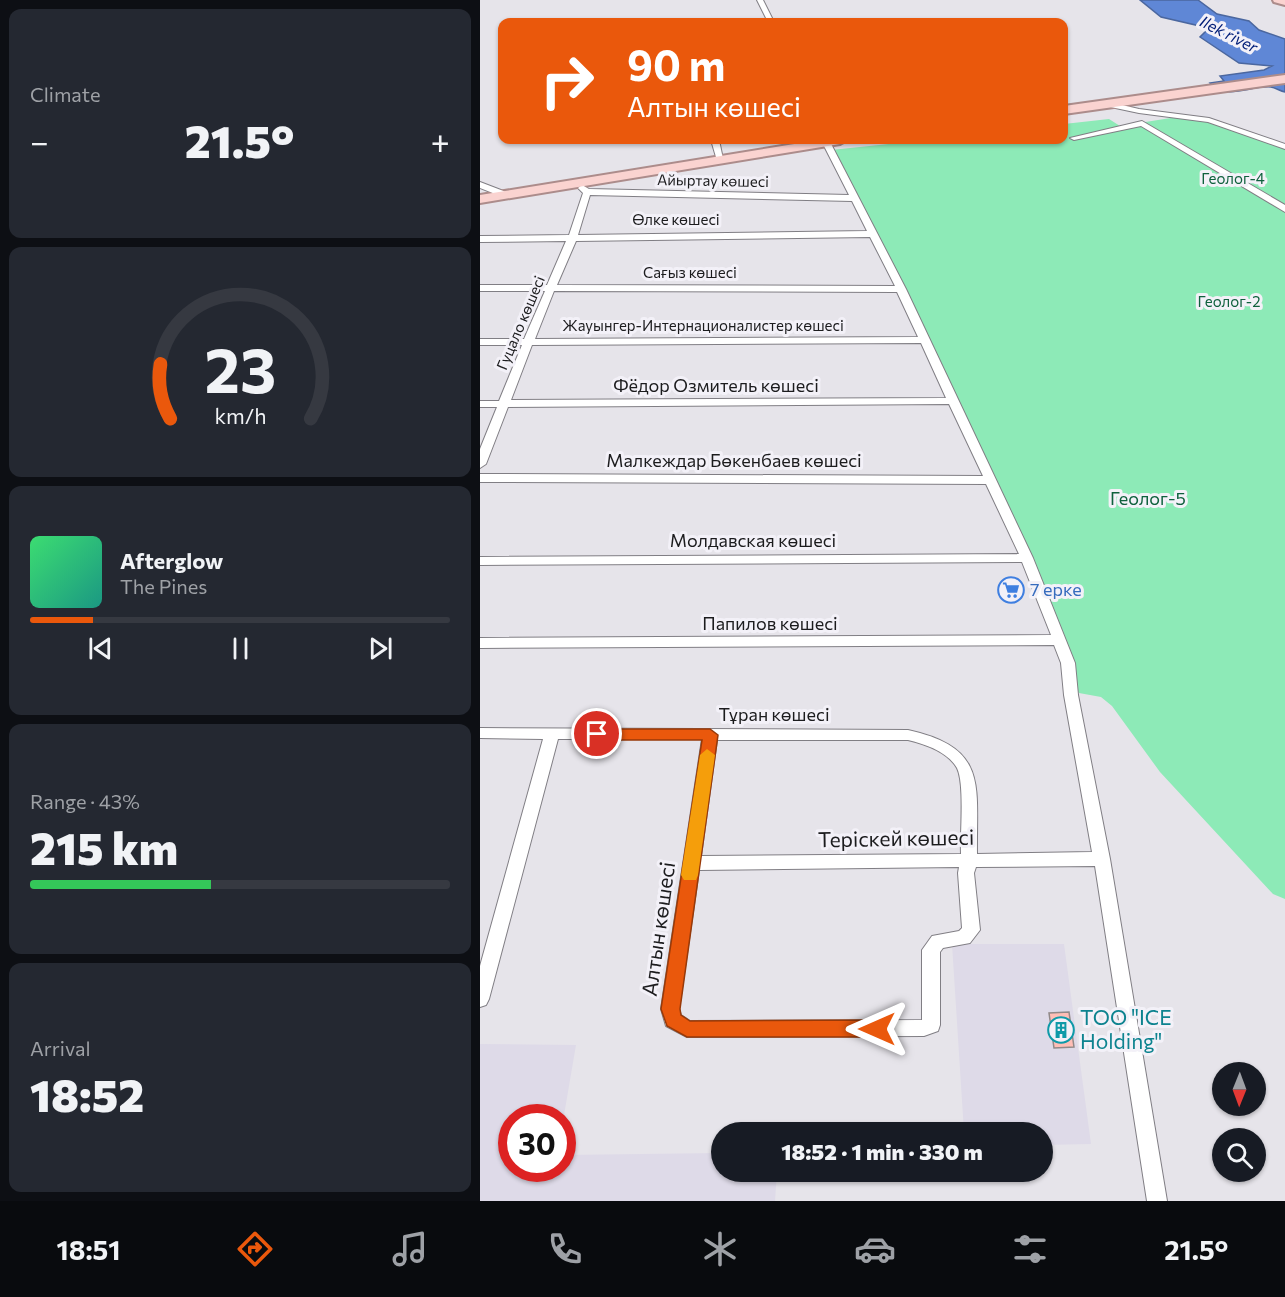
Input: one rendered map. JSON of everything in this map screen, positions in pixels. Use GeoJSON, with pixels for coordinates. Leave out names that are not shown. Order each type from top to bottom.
{"type":"FeatureCollection","features":[{"type":"Feature","properties":{"kind":"highway"},"geometry":{"type":"LineString","coordinates":[[1278,0],[1285,2]]}},
{"type":"Feature","properties":{"kind":"highway"},"geometry":{"type":"LineString","coordinates":[[1068,109],[1285,79]]}},
{"type":"Feature","properties":{"kind":"highway"},"geometry":{"type":"LineString","coordinates":[[480,199],[804,144]]}},
{"type":"Feature","properties":{"kind":"street"},"geometry":{"type":"LineString","coordinates":[[760,0],[769,18]]}},
{"type":"Feature","properties":{"kind":"street"},"geometry":{"type":"LineString","coordinates":[[1109,104],[1139,111],[1209,120],[1285,147]]}},
{"type":"Feature","properties":{"kind":"street"},"geometry":{"type":"LineString","coordinates":[[1074,138],[1142,123],[1149,117],[1139,111]]}},
{"type":"Feature","properties":{"kind":"street"},"geometry":{"type":"LineString","coordinates":[[1142,123],[1285,209]]}},
{"type":"Feature","properties":{"kind":"street"},"geometry":{"type":"LineString","coordinates":[[716,144],[720,157]]}},
{"type":"Feature","properties":{"kind":"street"},"geometry":{"type":"LineString","coordinates":[[832,144],[854,198],[901,289],[1027,558],[1068,663],[1071,695],[1102,859],[1157,1201]]}},
{"type":"Feature","properties":{"kind":"street"},"geometry":{"type":"LineString","coordinates":[[575,182],[586,192]]}},
{"type":"Feature","properties":{"kind":"street"},"geometry":{"type":"LineString","coordinates":[[480,185],[503,194]]}},
{"type":"Feature","properties":{"kind":"street","name":"Айыртау көшесі"},"geometry":{"type":"LineString","coordinates":[[586,192],[854,198]]}},
{"type":"Feature","properties":{"kind":"street","name":"Гуцало көшесі"},"geometry":{"type":"LineString","coordinates":[[480,464],[573,236],[586,192]]}},
{"type":"Feature","properties":{"kind":"street","name":"Өлке көшесі"},"geometry":{"type":"LineString","coordinates":[[480,239],[573,236],[872,234]]}},
{"type":"Feature","properties":{"kind":"street","name":"Сағыз көшесі"},"geometry":{"type":"LineString","coordinates":[[480,288],[901,289]]}},
{"type":"Feature","properties":{"kind":"street","name":"Жауынгер-Интернационалистер көшесі"},"geometry":{"type":"LineString","coordinates":[[480,342],[925,340]]}},
{"type":"Feature","properties":{"kind":"street","name":"Фёдор Озмитель көшесі"},"geometry":{"type":"LineString","coordinates":[[480,404],[952,400]]}},
{"type":"Feature","properties":{"kind":"street","name":"Малкеждар Бөкенбаев көшесі"},"geometry":{"type":"LineString","coordinates":[[480,478],[989,480]]}},
{"type":"Feature","properties":{"kind":"street","name":"Молдавская көшесі"},"geometry":{"type":"LineString","coordinates":[[480,561],[1027,558]]}},
{"type":"Feature","properties":{"kind":"street","name":"Папилов көшесі"},"geometry":{"type":"LineString","coordinates":[[480,643],[1060,640]]}},
{"type":"Feature","properties":{"kind":"street","name":"Тұран көшесі"},"geometry":{"type":"LineString","coordinates":[[480,733],[908,735],[933,740],[949,752],[966,772],[969,861],[966,873],[971,930],[964,938],[938,941],[931,950],[932,1014],[931,1025],[924,1028]]}},
{"type":"Feature","properties":{"kind":"street"},"geometry":{"type":"LineString","coordinates":[[480,999],[552,734]]}},
{"type":"Feature","properties":{"kind":"street","name":"Алтын көшесі"},"geometry":{"type":"LineString","coordinates":[[710,735],[670,1009],[673,1020],[687,1029],[924,1028]]}},
{"type":"Feature","properties":{"kind":"street","name":"Теріскей көшесі"},"geometry":{"type":"LineString","coordinates":[[692,864],[1102,859]]}},
{"type":"Feature","properties":{"kind":"shaded area","name":"ТОО \"ICE Holding\""},"geometry":{"type":"Polygon","coordinates":[[[952,944],[1064,944],[1091,1144],[1053,1145],[1053,1122],[963,1122],[952,944]]]}},
{"type":"Feature","properties":{"kind":"shaded area"},"geometry":{"type":"Polygon","coordinates":[[[480,1044],[576,1045],[566,1104],[498,1104],[498,1182],[576,1182],[576,1155],[711,1153],[711,1182],[776,1182],[775,1201],[480,1201],[480,1044]]]}},
{"type":"Feature","properties":{"kind":"green space","name":"Геолог-5"},"geometry":{"type":"Polygon","coordinates":[[[1177,117],[1209,119],[1285,144],[1285,899],[1273,894],[1160,772],[1112,706],[1101,697],[1079,693],[1074,686],[1068,648],[831,150],[889,144],[1068,144],[1068,124],[1109,119],[1120,126],[1177,117]]]}},
{"type":"Feature","properties":{"kind":"water","name":"Ilek river"},"geometry":{"type":"Polygon","coordinates":[[[1140,0],[1198,0],[1217,14],[1249,21],[1259,30],[1285,39],[1285,92],[1271,87],[1231,92],[1216,88],[1210,83],[1224,81],[1220,76],[1264,70],[1272,66],[1239,63],[1200,37],[1206,31],[1204,27],[1161,17],[1140,0]]]}},
{"type":"Feature","properties":{"kind":"building","name":"7 ерке"},"geometry":{"type":"Polygon","coordinates":[[[1002,582],[1020,583],[1021,598],[1003,597],[1002,582]]]}},
{"type":"Feature","properties":{"kind":"building","name":"ТОО \"ICE Holding\""},"geometry":{"type":"Polygon","coordinates":[[[1069,1012],[1074,1047],[1054,1048],[1049,1013],[1069,1012]]]}},
{"type":"Feature","properties":{"kind":"slow traffic"},"geometry":{"type":"LineString","coordinates":[[690,875],[707,755]]}},
{"type":"Feature","properties":{"kind":"place","name":"7 ерке"},"geometry":{"type":"Point","coordinates":[1011,590]}},
{"type":"Feature","properties":{"kind":"place","name":"ТОО \"ICE Holding\""},"geometry":{"type":"Point","coordinates":[1061,1030]}},
{"type":"Feature","properties":{"kind":"route"},"geometry":{"type":"LineString","coordinates":[[597,734],[710,735],[670,1009],[673,1020],[687,1029],[877,1029]]}},
{"type":"Feature","properties":{"kind":"park label","name":"Геолог-4"},"geometry":{"type":"Point","coordinates":[1233,179]}},
{"type":"Feature","properties":{"kind":"park label","name":"Геолог-2"},"geometry":{"type":"Point","coordinates":[1229,302]}}]}
